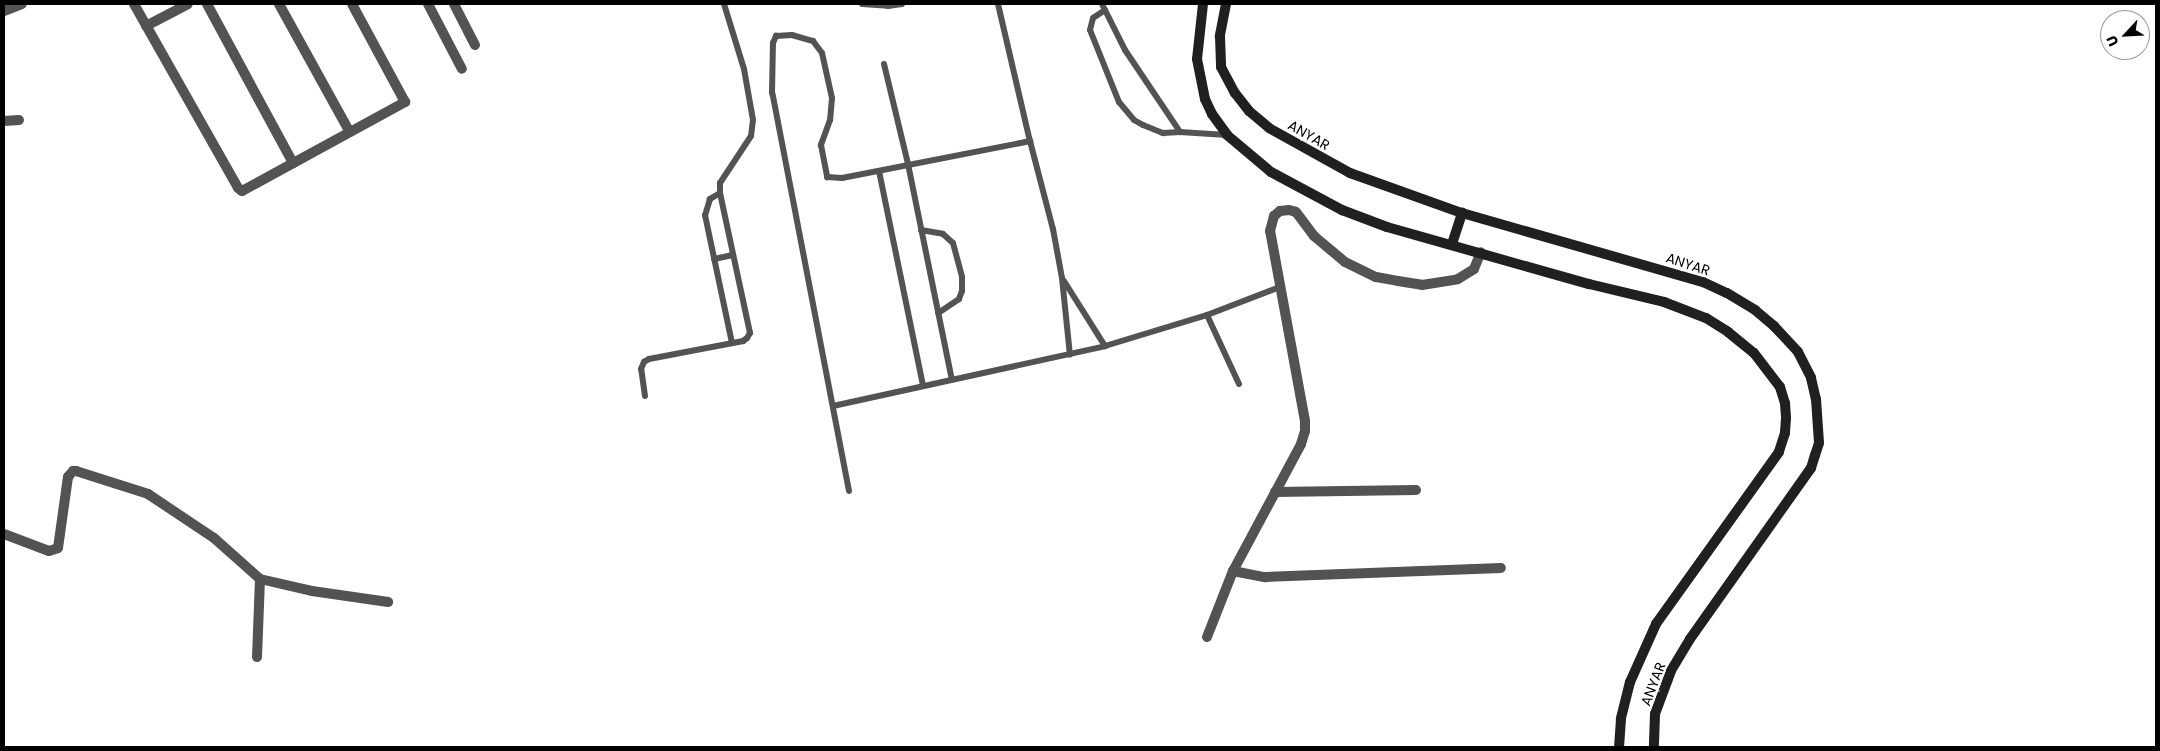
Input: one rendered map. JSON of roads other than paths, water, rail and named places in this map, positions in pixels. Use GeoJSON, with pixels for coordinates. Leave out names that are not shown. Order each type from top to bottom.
{"type":"FeatureCollection","features":[{"type":"Feature","properties":{"kind":"street"},"geometry":{"type":"LineString","coordinates":[[4,11],[22,4]]}},
{"type":"Feature","properties":{"kind":"street"},"geometry":{"type":"LineString","coordinates":[[134,4],[238,188],[242,191],[349,131],[406,102],[352,4]]}},
{"type":"Feature","properties":{"kind":"street"},"geometry":{"type":"LineString","coordinates":[[146,26],[188,4]]}},
{"type":"Feature","properties":{"kind":"street"},"geometry":{"type":"LineString","coordinates":[[207,4],[292,163]]}},
{"type":"Feature","properties":{"kind":"street"},"geometry":{"type":"LineString","coordinates":[[278,4],[349,131]]}},
{"type":"Feature","properties":{"kind":"street"},"geometry":{"type":"LineString","coordinates":[[428,4],[462,70]]}},
{"type":"Feature","properties":{"kind":"street"},"geometry":{"type":"LineString","coordinates":[[454,4],[475,45]]}},
{"type":"Feature","properties":{"kind":"street","name":"ANYAR"},"geometry":{"type":"LineString","coordinates":[[1203,4],[1197,59],[1200,81],[1212,114],[1227,135],[1271,172],[1342,210],[1387,227],[1589,284],[1664,302],[1706,318],[1728,332],[1759,359],[1780,387],[1785,403],[1785,433],[1779,452],[1656,624],[1630,682],[1621,719],[1619,747]]}},
{"type":"Feature","properties":{"kind":"street","name":"ANYAR"},"geometry":{"type":"LineString","coordinates":[[1226,4],[1220,36],[1221,67],[1227,81],[1249,111],[1269,128],[1350,173],[1462,213],[1694,279],[1727,293],[1774,326],[1798,352],[1810,378],[1816,399],[1819,443],[1811,468],[1695,631],[1671,672],[1656,714],[1654,747]]}},
{"type":"Feature","properties":{"kind":"street"},"geometry":{"type":"LineString","coordinates":[[4,121],[19,120]]}},
{"type":"Feature","properties":{"kind":"street"},"geometry":{"type":"LineString","coordinates":[[1207,637],[1233,571],[1301,444],[1305,421],[1270,231],[1274,216],[1280,211],[1289,210],[1296,212],[1314,236],[1345,262],[1384,278],[1422,285],[1444,283],[1468,274],[1474,269],[1481,252]]}},
{"type":"Feature","properties":{"kind":"street"},"geometry":{"type":"LineString","coordinates":[[1452,244],[1462,213]]}},
{"type":"Feature","properties":{"kind":"street"},"geometry":{"type":"LineString","coordinates":[[4,534],[49,551],[55,551],[58,548],[68,476],[73,471],[76,471],[148,494],[214,538],[260,580],[312,591],[388,602]]}},
{"type":"Feature","properties":{"kind":"street"},"geometry":{"type":"LineString","coordinates":[[1275,492],[1416,490]]}},
{"type":"Feature","properties":{"kind":"street"},"geometry":{"type":"LineString","coordinates":[[1233,571],[1265,576],[1501,568]]}},
{"type":"Feature","properties":{"kind":"street"},"geometry":{"type":"LineString","coordinates":[[257,657],[260,580]]}},
{"type":"Feature","properties":{"kind":"lane"},"geometry":{"type":"LineString","coordinates":[[645,396],[641,369],[644,362],[649,359],[743,341],[748,338],[750,332],[720,193],[720,183],[751,136],[753,129],[744,69],[724,4]]}},
{"type":"Feature","properties":{"kind":"lane"},"geometry":{"type":"LineString","coordinates":[[862,4],[888,6],[902,4]]}},
{"type":"Feature","properties":{"kind":"lane"},"geometry":{"type":"LineString","coordinates":[[998,4],[1053,229],[1062,278],[1070,355]]}},
{"type":"Feature","properties":{"kind":"lane"},"geometry":{"type":"LineString","coordinates":[[1180,132],[1125,50],[1104,7],[1093,18],[1090,30],[1119,102],[1134,120],[1163,133],[1180,132],[1227,135]]}},
{"type":"Feature","properties":{"kind":"lane"},"geometry":{"type":"LineString","coordinates":[[849,492],[772,93],[773,43],[776,36],[792,35],[813,41],[822,53],[832,98],[830,120],[821,145],[827,177],[842,178],[1030,141]]}},
{"type":"Feature","properties":{"kind":"lane"},"geometry":{"type":"LineString","coordinates":[[884,64],[908,164],[952,380]]}},
{"type":"Feature","properties":{"kind":"lane"},"geometry":{"type":"LineString","coordinates":[[879,171],[923,386]]}},
{"type":"Feature","properties":{"kind":"lane"},"geometry":{"type":"LineString","coordinates":[[720,193],[710,199],[705,210],[732,343]]}},
{"type":"Feature","properties":{"kind":"lane"},"geometry":{"type":"LineString","coordinates":[[921,230],[943,234],[953,243],[962,276],[962,290],[959,298],[938,313]]}},
{"type":"Feature","properties":{"kind":"lane"},"geometry":{"type":"LineString","coordinates":[[714,259],[733,255]]}},
{"type":"Feature","properties":{"kind":"lane"},"geometry":{"type":"LineString","coordinates":[[1062,278],[1105,346]]}},
{"type":"Feature","properties":{"kind":"lane"},"geometry":{"type":"LineString","coordinates":[[833,406],[1105,346],[1207,315],[1280,287]]}},
{"type":"Feature","properties":{"kind":"lane"},"geometry":{"type":"LineString","coordinates":[[1207,315],[1238,384]]}}]}
